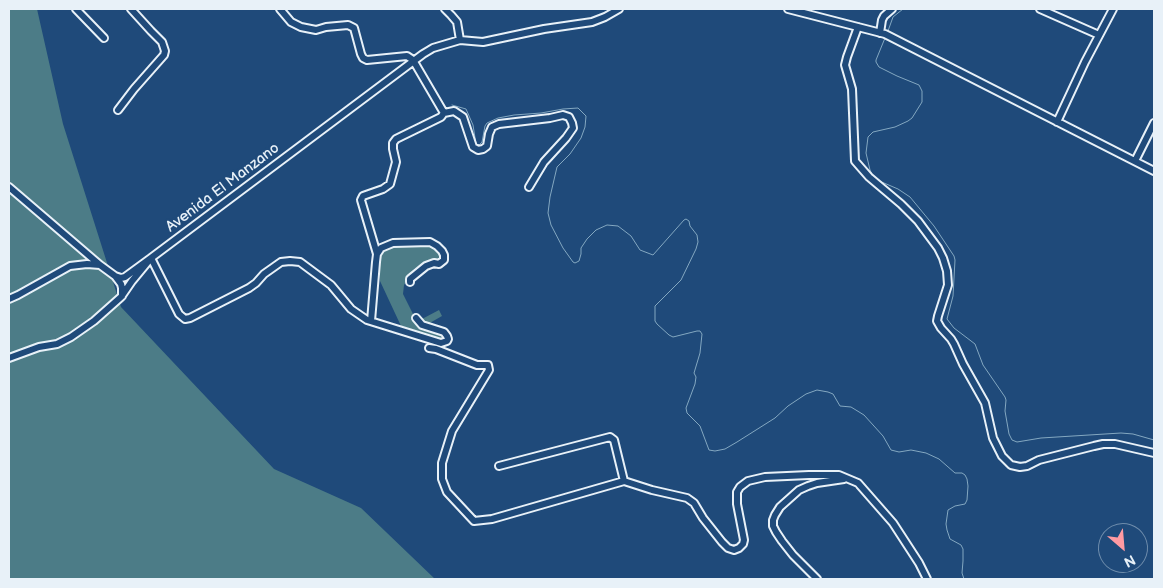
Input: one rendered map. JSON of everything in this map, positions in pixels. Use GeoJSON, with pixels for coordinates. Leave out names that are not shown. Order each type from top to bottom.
{"type":"FeatureCollection","features":[{"type":"Feature","properties":{"kind":"street"},"geometry":{"type":"LineString","coordinates":[[76,9],[104,38]]}},
{"type":"Feature","properties":{"kind":"street"},"geometry":{"type":"LineString","coordinates":[[118,110],[164,55],[165,51],[162,42],[131,9]]}},
{"type":"Feature","properties":{"kind":"street"},"geometry":{"type":"LineString","coordinates":[[280,9],[291,22],[301,28],[316,30],[326,26],[348,25],[354,28],[360,54],[367,60],[407,56],[413,60],[444,113]]}},
{"type":"Feature","properties":{"kind":"street"},"geometry":{"type":"LineString","coordinates":[[445,9],[457,22],[460,40],[483,42],[592,22],[619,9]]}},
{"type":"Feature","properties":{"kind":"street"},"geometry":{"type":"LineString","coordinates":[[789,9],[885,34],[1154,171]]}},
{"type":"Feature","properties":{"kind":"street"},"geometry":{"type":"LineString","coordinates":[[880,33],[882,20],[892,9]]}},
{"type":"Feature","properties":{"kind":"street"},"geometry":{"type":"LineString","coordinates":[[1040,9],[1099,35]]}},
{"type":"Feature","properties":{"kind":"street"},"geometry":{"type":"LineString","coordinates":[[1057,122],[1113,9]]}},
{"type":"Feature","properties":{"kind":"street"},"geometry":{"type":"LineString","coordinates":[[858,27],[847,56],[846,66],[852,89],[855,161],[869,177],[908,211],[928,233],[938,248],[945,264],[948,285],[937,321],[954,344],[985,402],[993,438],[1002,456],[1011,465],[1020,467],[1039,460],[1103,444],[1115,444],[1154,453]]}},
{"type":"Feature","properties":{"kind":"street","name":"Avenida El Manzano"},"geometry":{"type":"LineString","coordinates":[[9,358],[39,347],[57,344],[72,337],[121,297],[151,258],[413,60],[433,48],[460,40]]}},
{"type":"Feature","properties":{"kind":"street"},"geometry":{"type":"LineString","coordinates":[[371,321],[377,254],[361,200],[363,196],[384,189],[390,184],[396,162],[393,143],[396,139],[441,117],[444,113],[454,111],[463,117],[473,147],[478,150],[486,146],[492,127],[499,124],[563,115],[569,117],[572,128],[566,138],[544,162],[529,187]]}},
{"type":"Feature","properties":{"kind":"street"},"geometry":{"type":"LineString","coordinates":[[1135,161],[1154,123]]}},
{"type":"Feature","properties":{"kind":"street"},"geometry":{"type":"LineString","coordinates":[[9,186],[115,276],[121,284],[121,297]]}},
{"type":"Feature","properties":{"kind":"street"},"geometry":{"type":"LineString","coordinates":[[377,254],[381,248],[393,243],[430,242],[442,251],[444,260],[439,264],[434,263],[426,266],[410,279],[410,282]]}},
{"type":"Feature","properties":{"kind":"street"},"geometry":{"type":"LineString","coordinates":[[87,264],[89,255]]}},
{"type":"Feature","properties":{"kind":"street"},"geometry":{"type":"LineString","coordinates":[[115,276],[125,277],[151,258],[179,314],[184,319],[190,318],[249,288],[281,262],[300,262],[331,285],[351,310],[367,320],[441,343],[447,341],[447,336],[444,332],[422,325],[416,318]]}},
{"type":"Feature","properties":{"kind":"street"},"geometry":{"type":"LineString","coordinates":[[9,299],[70,266],[100,265]]}},
{"type":"Feature","properties":{"kind":"street"},"geometry":{"type":"LineString","coordinates":[[429,348],[477,365],[488,365],[489,370],[452,431],[442,463],[442,479],[447,492],[474,521],[492,519],[624,481],[687,498],[694,503],[722,542],[728,548],[734,550],[739,548],[744,540],[736,492],[748,481],[765,477],[839,476],[858,483],[893,523],[919,563],[926,579]]}},
{"type":"Feature","properties":{"kind":"street"},"geometry":{"type":"LineString","coordinates":[[499,466],[610,437],[614,440],[624,481]]}},
{"type":"Feature","properties":{"kind":"street"},"geometry":{"type":"LineString","coordinates":[[817,579],[782,542],[773,526],[773,520],[780,507],[799,490],[817,483],[848,478]]}},
{"type":"Feature","properties":{"kind":"green space"},"geometry":{"type":"Polygon","coordinates":[[[9,9],[37,9],[63,124],[121,307],[274,469],[361,508],[435,579],[9,579],[9,9]]]}},
{"type":"Feature","properties":{"kind":"green space"},"geometry":{"type":"Polygon","coordinates":[[[430,244],[441,253],[442,258],[427,261],[414,269],[404,285],[403,294],[416,320],[442,333],[443,340],[405,329],[401,326],[380,281],[379,261],[380,255],[384,250],[394,245],[430,244]]]}},
{"type":"Feature","properties":{"kind":"green space"},"geometry":{"type":"Polygon","coordinates":[[[439,310],[442,316],[428,324],[422,319],[439,310]]]}},
{"type":"Feature","properties":{"kind":"waterway"},"geometry":{"type":"LineString","coordinates":[[888,31],[893,17],[903,9]]}},
{"type":"Feature","properties":{"kind":"waterway"},"geometry":{"type":"LineString","coordinates":[[873,176],[866,153],[868,137],[873,132],[895,127],[908,121],[922,102],[922,91],[919,85],[879,67],[876,62],[885,38]]}},
{"type":"Feature","properties":{"kind":"waterway"},"geometry":{"type":"LineString","coordinates":[[452,105],[466,109],[473,125],[476,144],[479,145],[482,142],[487,123],[498,118],[578,108],[586,116],[585,127],[581,138],[570,154],[557,167],[548,213],[551,225],[563,248],[575,263],[579,261],[581,248],[587,239],[596,230],[607,225],[618,226],[631,236],[640,250],[653,255],[684,220],[689,221],[690,226],[697,235],[696,249],[681,280],[655,306],[655,321],[673,337],[697,331],[700,331],[702,334],[700,353],[694,373],[696,377],[695,384],[686,408],[687,413],[700,426],[709,450],[725,449],[775,418],[788,406],[806,394],[817,390],[833,394],[840,406],[851,407],[864,415],[883,436],[891,450],[899,452],[911,450],[926,453],[939,459],[955,473],[965,475],[968,486],[967,500],[965,504],[948,510],[946,524],[950,539],[961,545],[963,549],[962,573],[964,579]]}},
{"type":"Feature","properties":{"kind":"waterway"},"geometry":{"type":"LineString","coordinates":[[877,180],[898,189],[910,197],[934,226],[954,256],[953,296],[947,319],[954,328],[975,344],[983,365],[1005,397],[1005,411],[1009,434],[1012,440],[1017,442],[1041,438],[1121,433],[1133,434],[1154,440]]}}]}
